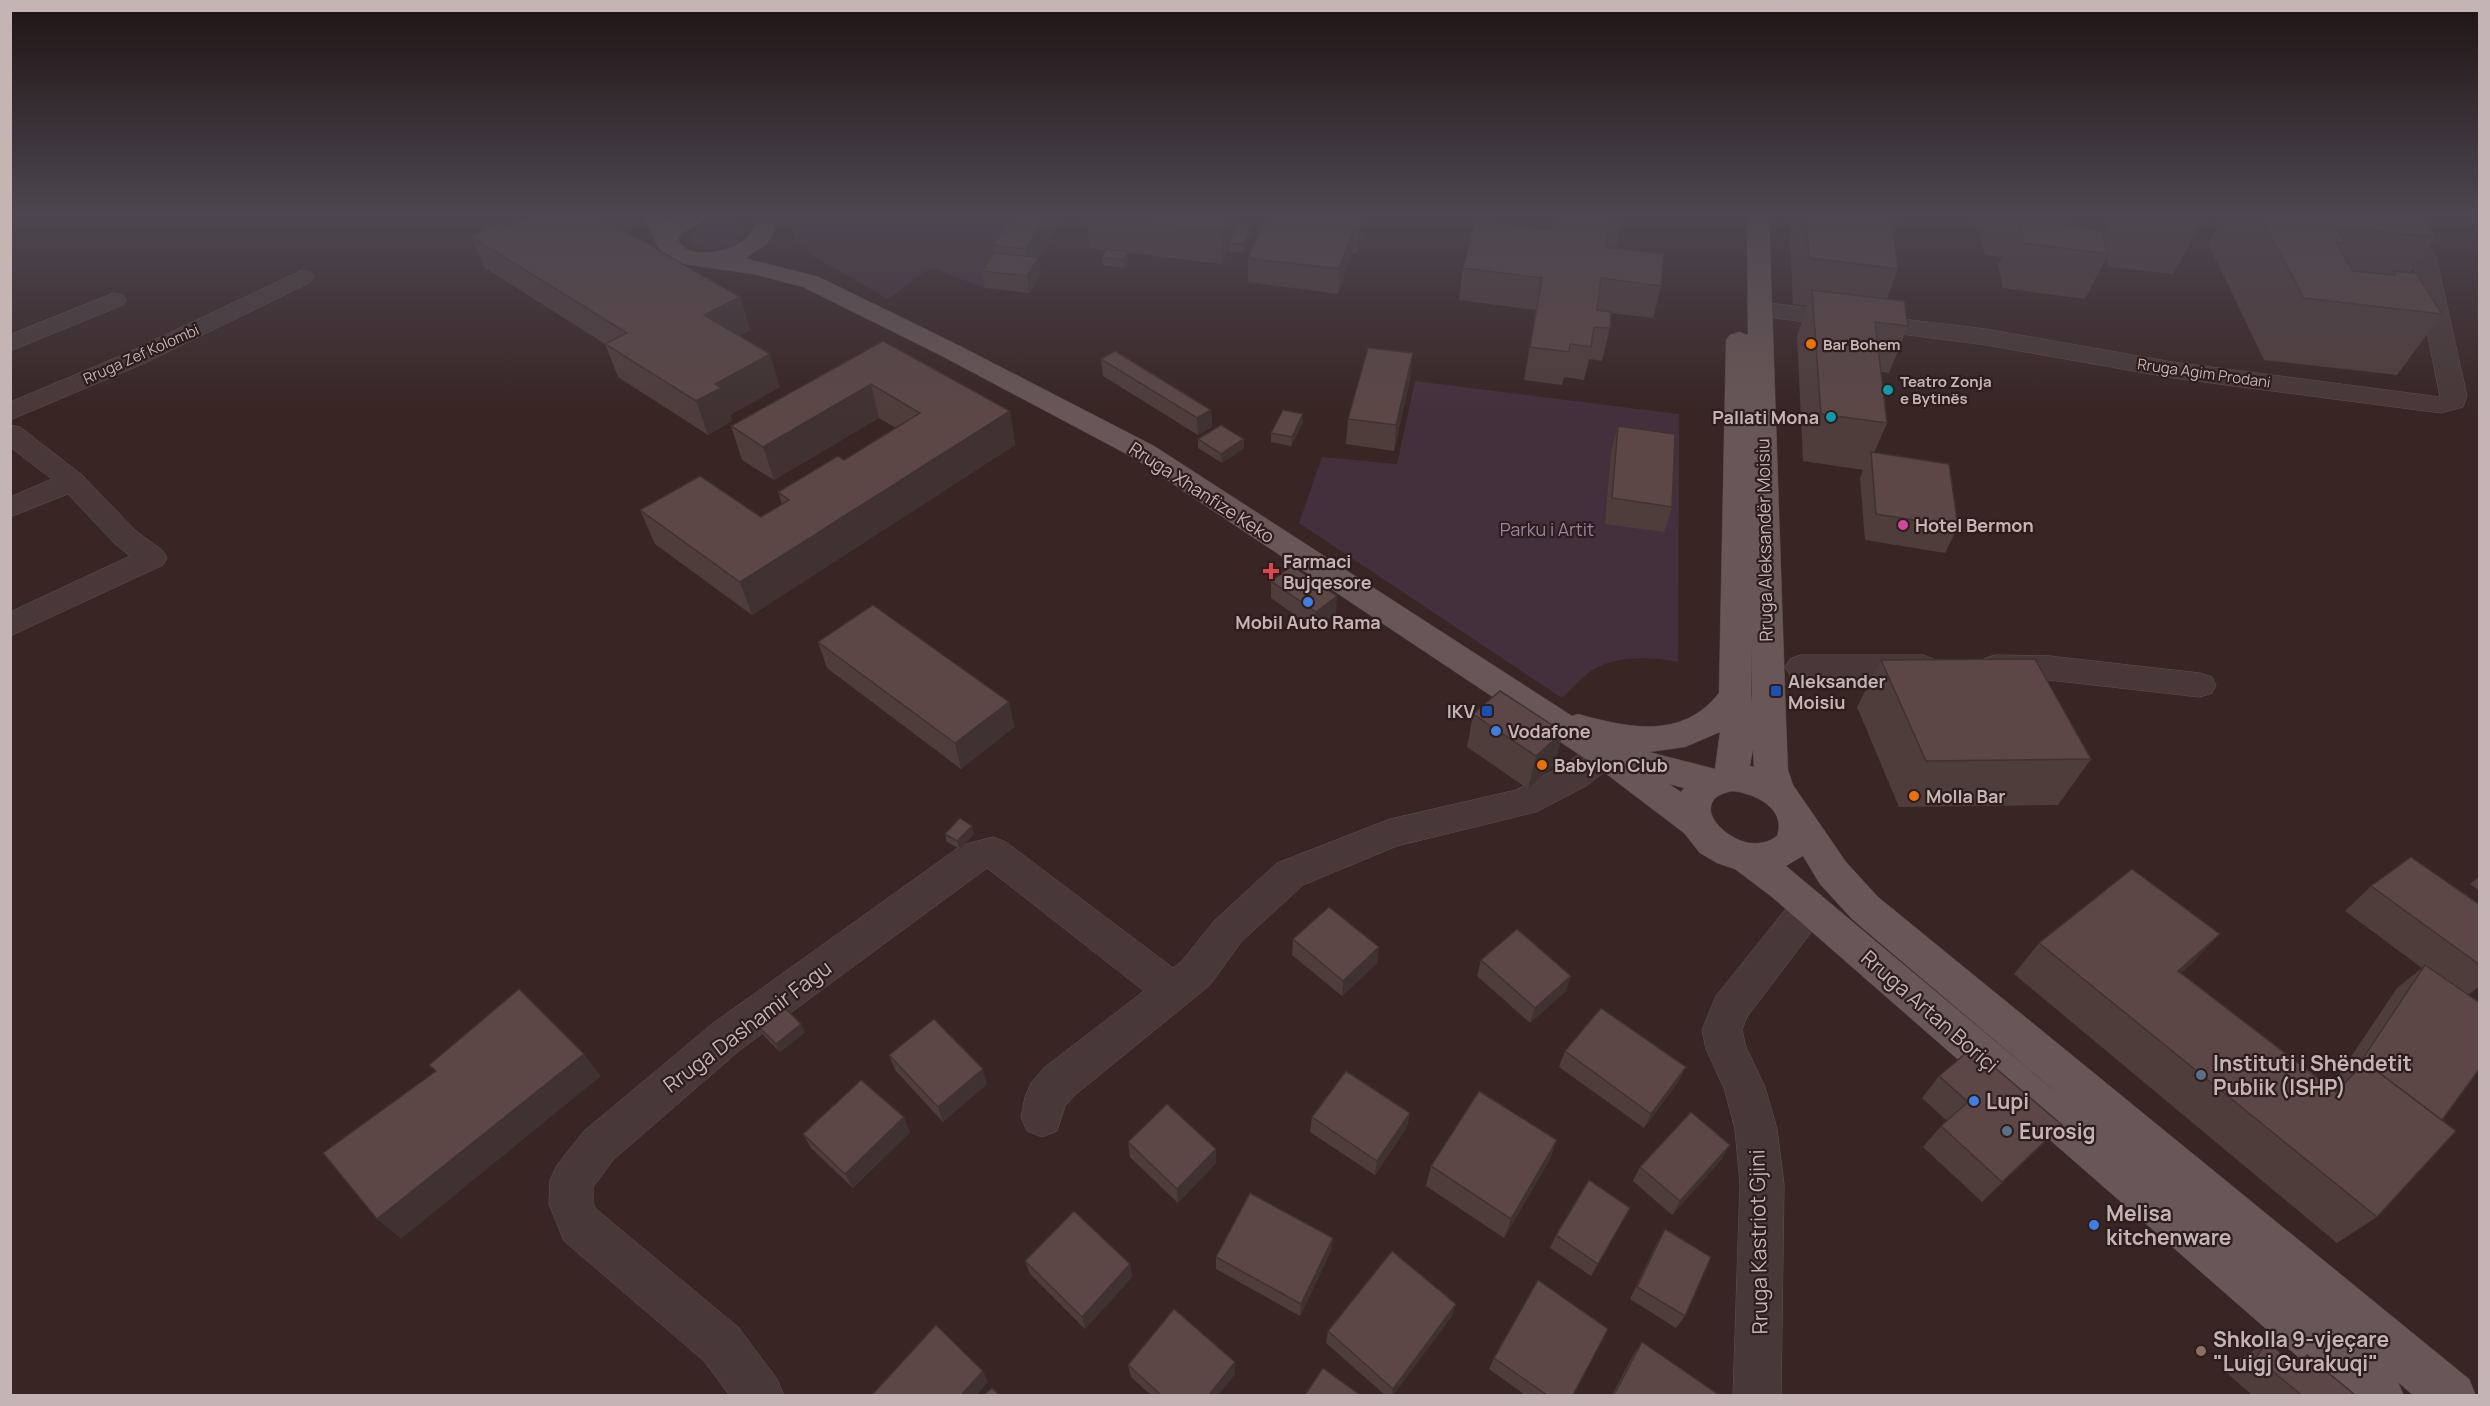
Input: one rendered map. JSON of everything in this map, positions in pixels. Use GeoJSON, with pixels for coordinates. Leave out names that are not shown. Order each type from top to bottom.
{"type":"FeatureCollection","features":[{"type":"Feature","properties":{"kind":"main road","name":"Rruga Xhanfize Keko"},"geometry":{"type":"LineString","coordinates":[[806,281],[951,351],[1144,452],[1604,754],[1695,822]]}},
{"type":"Feature","properties":{"kind":"main road"},"geometry":{"type":"LineString","coordinates":[[1604,754],[1721,779],[1747,778],[1787,804],[1798,830],[1796,836],[1785,851],[1768,858],[1747,858],[1725,851],[1707,838],[1695,822],[1693,805],[1699,791],[1721,779],[1737,750],[1735,695],[1745,281]]}},
{"type":"Feature","properties":{"kind":"main road","name":"Rruga Aleksandër Moisiu"},"geometry":{"type":"LineString","coordinates":[[1756,281],[1760,309],[1771,770],[1787,804]]}},
{"type":"Feature","properties":{"kind":"main road"},"geometry":{"type":"LineString","coordinates":[[1551,719],[1628,738],[1677,737],[1709,726],[1723,714],[1735,695]]}},
{"type":"Feature","properties":{"kind":"main road","name":"Rruga Artan Boriçi"},"geometry":{"type":"LineString","coordinates":[[1787,804],[1846,890],[1865,909],[2452,1395]]}},
{"type":"Feature","properties":{"kind":"main road","name":"Rruga Artan Boriçi"},"geometry":{"type":"LineString","coordinates":[[1747,858],[1809,907],[2380,1395]]}},
{"type":"Feature","properties":{"kind":"street","name":"Rruga Zef Kolombi"},"geometry":{"type":"LineString","coordinates":[[10,412],[136,358],[296,281]]}},
{"type":"Feature","properties":{"kind":"street","name":"Rruga Agim Prodani"},"geometry":{"type":"LineString","coordinates":[[1760,309],[1986,337],[2173,370],[2441,405],[2450,404],[2454,401],[2454,396],[2429,281]]}},
{"type":"Feature","properties":{"kind":"street"},"geometry":{"type":"LineString","coordinates":[[10,344],[114,300]]}},
{"type":"Feature","properties":{"kind":"street"},"geometry":{"type":"LineString","coordinates":[[10,433],[72,481],[125,537],[152,558],[10,625]]}},
{"type":"Feature","properties":{"kind":"street"},"geometry":{"type":"LineString","coordinates":[[10,508],[72,481]]}},
{"type":"Feature","properties":{"kind":"street"},"geometry":{"type":"LineString","coordinates":[[1801,667],[2049,668],[2200,685]]}},
{"type":"Feature","properties":{"kind":"street"},"geometry":{"type":"LineString","coordinates":[[1042,1117],[1046,1097],[1060,1081],[1196,973],[1228,931],[1290,874],[1390,833],[1524,802],[1574,776],[1604,754]]}},
{"type":"Feature","properties":{"kind":"street","name":"Rruga Dashamir Fagu"},"geometry":{"type":"LineString","coordinates":[[760,1395],[721,1344],[580,1226],[571,1204],[572,1180],[599,1144],[726,1037],[975,856],[993,852],[1173,991]]}},
{"type":"Feature","properties":{"kind":"street","name":"Rruga Kastriot Gjini"},"geometry":{"type":"LineString","coordinates":[[1757,1395],[1761,1173],[1756,1129],[1744,1087],[1726,1048],[1722,1030],[1730,1008],[1809,907]]}},
{"type":"Feature","properties":{"kind":"green space"},"geometry":{"type":"Polygon","coordinates":[[[856,281],[914,281],[888,299],[856,281]]]}},
{"type":"Feature","properties":{"kind":"green space"},"geometry":{"type":"Polygon","coordinates":[[[965,281],[990,281],[985,288],[965,281]]]}},
{"type":"Feature","properties":{"kind":"green space","name":"Parku i Artit"},"geometry":{"type":"Polygon","coordinates":[[[1415,381],[1679,414],[1678,662],[1636,658],[1604,664],[1590,672],[1562,698],[1299,523],[1322,457],[1397,464],[1415,381]]]}},
{"type":"Feature","properties":{"kind":"building"},"geometry":{"type":"Polygon","coordinates":[[[542,281],[711,281],[740,297],[704,315],[770,354],[715,384],[721,388],[696,401],[605,344],[627,333],[542,281]]]}},
{"type":"Feature","properties":{"kind":"building"},"geometry":{"type":"Polygon","coordinates":[[[1542,281],[1601,281],[1597,310],[1611,312],[1610,328],[1594,327],[1591,347],[1570,344],[1569,352],[1530,347],[1542,281]]]}},
{"type":"Feature","properties":{"kind":"building"},"geometry":{"type":"Polygon","coordinates":[[[1621,281],[1662,281],[1661,286],[1621,281]]]}},
{"type":"Feature","properties":{"kind":"building"},"geometry":{"type":"Polygon","coordinates":[[[2295,281],[2421,281],[2442,314],[2304,298],[2295,281]]]}},
{"type":"Feature","properties":{"kind":"building"},"geometry":{"type":"Polygon","coordinates":[[[1812,290],[1904,301],[1908,326],[1875,322],[1887,423],[1821,414],[1812,290]]]}},
{"type":"Feature","properties":{"kind":"building"},"geometry":{"type":"Polygon","coordinates":[[[883,341],[1010,411],[740,582],[640,510],[700,476],[761,517],[789,500],[778,492],[838,456],[844,460],[920,413],[871,384],[763,447],[731,426],[883,341]]]}},
{"type":"Feature","properties":{"kind":"building"},"geometry":{"type":"Polygon","coordinates":[[[1368,348],[1413,353],[1396,425],[1348,419],[1368,348]]]}},
{"type":"Feature","properties":{"kind":"building"},"geometry":{"type":"Polygon","coordinates":[[[1115,351],[1211,410],[1197,418],[1101,359],[1115,351]]]}},
{"type":"Feature","properties":{"kind":"building"},"geometry":{"type":"Polygon","coordinates":[[[1283,410],[1303,414],[1292,437],[1271,433],[1283,410]]]}},
{"type":"Feature","properties":{"kind":"building"},"geometry":{"type":"Polygon","coordinates":[[[1221,425],[1244,439],[1221,454],[1198,439],[1221,425]]]}},
{"type":"Feature","properties":{"kind":"building"},"geometry":{"type":"Polygon","coordinates":[[[1618,426],[1675,434],[1672,507],[1612,498],[1618,426]]]}},
{"type":"Feature","properties":{"kind":"building"},"geometry":{"type":"Polygon","coordinates":[[[1871,452],[1949,464],[1958,527],[1876,514],[1871,452]]]}},
{"type":"Feature","properties":{"kind":"building"},"geometry":{"type":"Polygon","coordinates":[[[1292,566],[1337,596],[1316,612],[1271,581],[1292,566]]]}},
{"type":"Feature","properties":{"kind":"building"},"geometry":{"type":"Polygon","coordinates":[[[873,605],[1009,702],[955,743],[818,642],[873,605]]]}},
{"type":"Feature","properties":{"kind":"building"},"geometry":{"type":"Polygon","coordinates":[[[2035,659],[2091,759],[1926,761],[1881,660],[2035,659]]]}},
{"type":"Feature","properties":{"kind":"building"},"geometry":{"type":"Polygon","coordinates":[[[1500,691],[1563,732],[1536,756],[1473,714],[1500,691]]]}},
{"type":"Feature","properties":{"kind":"building"},"geometry":{"type":"Polygon","coordinates":[[[960,818],[972,826],[957,841],[945,834],[960,818]]]}},
{"type":"Feature","properties":{"kind":"building"},"geometry":{"type":"Polygon","coordinates":[[[2411,857],[2480,905],[2480,965],[2371,886],[2411,857]]]}},
{"type":"Feature","properties":{"kind":"building"},"geometry":{"type":"Polygon","coordinates":[[[2132,869],[2220,934],[2178,971],[2336,1092],[2365,1062],[2456,1131],[2377,1217],[2039,943],[2132,869]]]}},
{"type":"Feature","properties":{"kind":"building"},"geometry":{"type":"Polygon","coordinates":[[[1329,907],[1379,947],[1343,981],[1293,939],[1329,907]]]}},
{"type":"Feature","properties":{"kind":"building"},"geometry":{"type":"Polygon","coordinates":[[[1517,929],[1571,976],[1535,1008],[1481,960],[1517,929]]]}},
{"type":"Feature","properties":{"kind":"building"},"geometry":{"type":"Polygon","coordinates":[[[2425,965],[2480,1003],[2480,1068],[2442,1120],[2365,1062],[2356,1069],[2425,965]]]}},
{"type":"Feature","properties":{"kind":"building"},"geometry":{"type":"Polygon","coordinates":[[[519,989],[584,1054],[377,1219],[323,1153],[436,1071],[429,1065],[519,989]]]}},
{"type":"Feature","properties":{"kind":"building"},"geometry":{"type":"Polygon","coordinates":[[[785,1008],[801,1024],[776,1044],[760,1028],[785,1008]]]}},
{"type":"Feature","properties":{"kind":"building"},"geometry":{"type":"Polygon","coordinates":[[[1601,1008],[1686,1067],[1651,1114],[1565,1051],[1601,1008]]]}},
{"type":"Feature","properties":{"kind":"building"},"geometry":{"type":"Polygon","coordinates":[[[934,1019],[983,1069],[938,1107],[889,1055],[934,1019]]]}},
{"type":"Feature","properties":{"kind":"building"},"geometry":{"type":"Polygon","coordinates":[[[1972,1048],[2062,1125],[2002,1182],[1941,1126],[1968,1102],[1939,1076],[1972,1048]]]}},
{"type":"Feature","properties":{"kind":"building"},"geometry":{"type":"Polygon","coordinates":[[[1346,1071],[1410,1113],[1377,1161],[1312,1117],[1346,1071]]]}},
{"type":"Feature","properties":{"kind":"building"},"geometry":{"type":"Polygon","coordinates":[[[861,1080],[904,1117],[845,1174],[803,1134],[861,1080]]]}},
{"type":"Feature","properties":{"kind":"building"},"geometry":{"type":"Polygon","coordinates":[[[1479,1091],[1557,1140],[1511,1219],[1431,1166],[1479,1091]]]}},
{"type":"Feature","properties":{"kind":"building"},"geometry":{"type":"Polygon","coordinates":[[[1167,1104],[1216,1149],[1177,1189],[1128,1142],[1167,1104]]]}},
{"type":"Feature","properties":{"kind":"building"},"geometry":{"type":"Polygon","coordinates":[[[1691,1112],[1730,1145],[1680,1201],[1640,1167],[1691,1112]]]}},
{"type":"Feature","properties":{"kind":"building"},"geometry":{"type":"Polygon","coordinates":[[[1589,1180],[1630,1208],[1598,1264],[1556,1235],[1589,1180]]]}},
{"type":"Feature","properties":{"kind":"building"},"geometry":{"type":"Polygon","coordinates":[[[1250,1193],[1333,1238],[1301,1304],[1216,1257],[1250,1193]]]}},
{"type":"Feature","properties":{"kind":"building"},"geometry":{"type":"Polygon","coordinates":[[[1074,1211],[1130,1264],[1082,1317],[1025,1261],[1074,1211]]]}},
{"type":"Feature","properties":{"kind":"building"},"geometry":{"type":"Polygon","coordinates":[[[1665,1229],[1711,1257],[1685,1316],[1637,1287],[1665,1229]]]}},
{"type":"Feature","properties":{"kind":"building"},"geometry":{"type":"Polygon","coordinates":[[[1392,1251],[1456,1304],[1393,1389],[1328,1331],[1392,1251]]]}},
{"type":"Feature","properties":{"kind":"building"},"geometry":{"type":"Polygon","coordinates":[[[1538,1280],[1608,1329],[1573,1395],[1547,1395],[1494,1358],[1538,1280]]]}},
{"type":"Feature","properties":{"kind":"building"},"geometry":{"type":"Polygon","coordinates":[[[1174,1309],[1235,1362],[1209,1395],[1161,1395],[1128,1365],[1174,1309]]]}},
{"type":"Feature","properties":{"kind":"building"},"geometry":{"type":"Polygon","coordinates":[[[936,1325],[983,1371],[961,1395],[872,1395],[936,1325]]]}},
{"type":"Feature","properties":{"kind":"building"},"geometry":{"type":"Polygon","coordinates":[[[1642,1342],[1719,1395],[1614,1395],[1642,1342]]]}},
{"type":"Feature","properties":{"kind":"building"},"geometry":{"type":"Polygon","coordinates":[[[2268,1342],[2297,1367],[2307,1355],[2355,1395],[2299,1395],[2256,1357],[2268,1342]]]}},
{"type":"Feature","properties":{"kind":"building"},"geometry":{"type":"Polygon","coordinates":[[[1323,1368],[1360,1395],[1305,1395],[1323,1368]]]}},
{"type":"Feature","properties":{"kind":"building"},"geometry":{"type":"Polygon","coordinates":[[[992,1388],[999,1395],[984,1395],[992,1388]]]}},
{"type":"Feature","properties":{"kind":"place","name":"Bar Bohem"},"geometry":{"type":"Point","coordinates":[1811,344]}},
{"type":"Feature","properties":{"kind":"place","name":"Teatro Zonja e Bytinës"},"geometry":{"type":"Point","coordinates":[1888,390]}},
{"type":"Feature","properties":{"kind":"place","name":"Pallati Mona"},"geometry":{"type":"Point","coordinates":[1831,417]}},
{"type":"Feature","properties":{"kind":"place","name":"Hotel Bermon"},"geometry":{"type":"Point","coordinates":[1903,525]}},
{"type":"Feature","properties":{"kind":"place","name":"Farmaci Bujqesore"},"geometry":{"type":"Point","coordinates":[1271,571]}},
{"type":"Feature","properties":{"kind":"place","name":"Mobil Auto Rama"},"geometry":{"type":"Point","coordinates":[1308,602]}},
{"type":"Feature","properties":{"kind":"place","name":"Aleksander Moisiu"},"geometry":{"type":"Point","coordinates":[1776,691]}},
{"type":"Feature","properties":{"kind":"place","name":"IKV"},"geometry":{"type":"Point","coordinates":[1487,711]}},
{"type":"Feature","properties":{"kind":"place","name":"Vodafone"},"geometry":{"type":"Point","coordinates":[1496,731]}},
{"type":"Feature","properties":{"kind":"place","name":"Babylon Club"},"geometry":{"type":"Point","coordinates":[1542,765]}},
{"type":"Feature","properties":{"kind":"place","name":"Molla Bar"},"geometry":{"type":"Point","coordinates":[1914,796]}},
{"type":"Feature","properties":{"kind":"place","name":"Instituti i Shëndetit Publik (ISHP)"},"geometry":{"type":"Point","coordinates":[2201,1075]}},
{"type":"Feature","properties":{"kind":"place","name":"Lupi"},"geometry":{"type":"Point","coordinates":[1974,1101]}},
{"type":"Feature","properties":{"kind":"place","name":"Eurosig"},"geometry":{"type":"Point","coordinates":[2007,1131]}},
{"type":"Feature","properties":{"kind":"place","name":"Melisa kitchenware"},"geometry":{"type":"Point","coordinates":[2094,1225]}},
{"type":"Feature","properties":{"kind":"place","name":"Shkolla 9-vjeçare \"Luigj Gurakuqi\""},"geometry":{"type":"Point","coordinates":[2201,1351]}}]}
